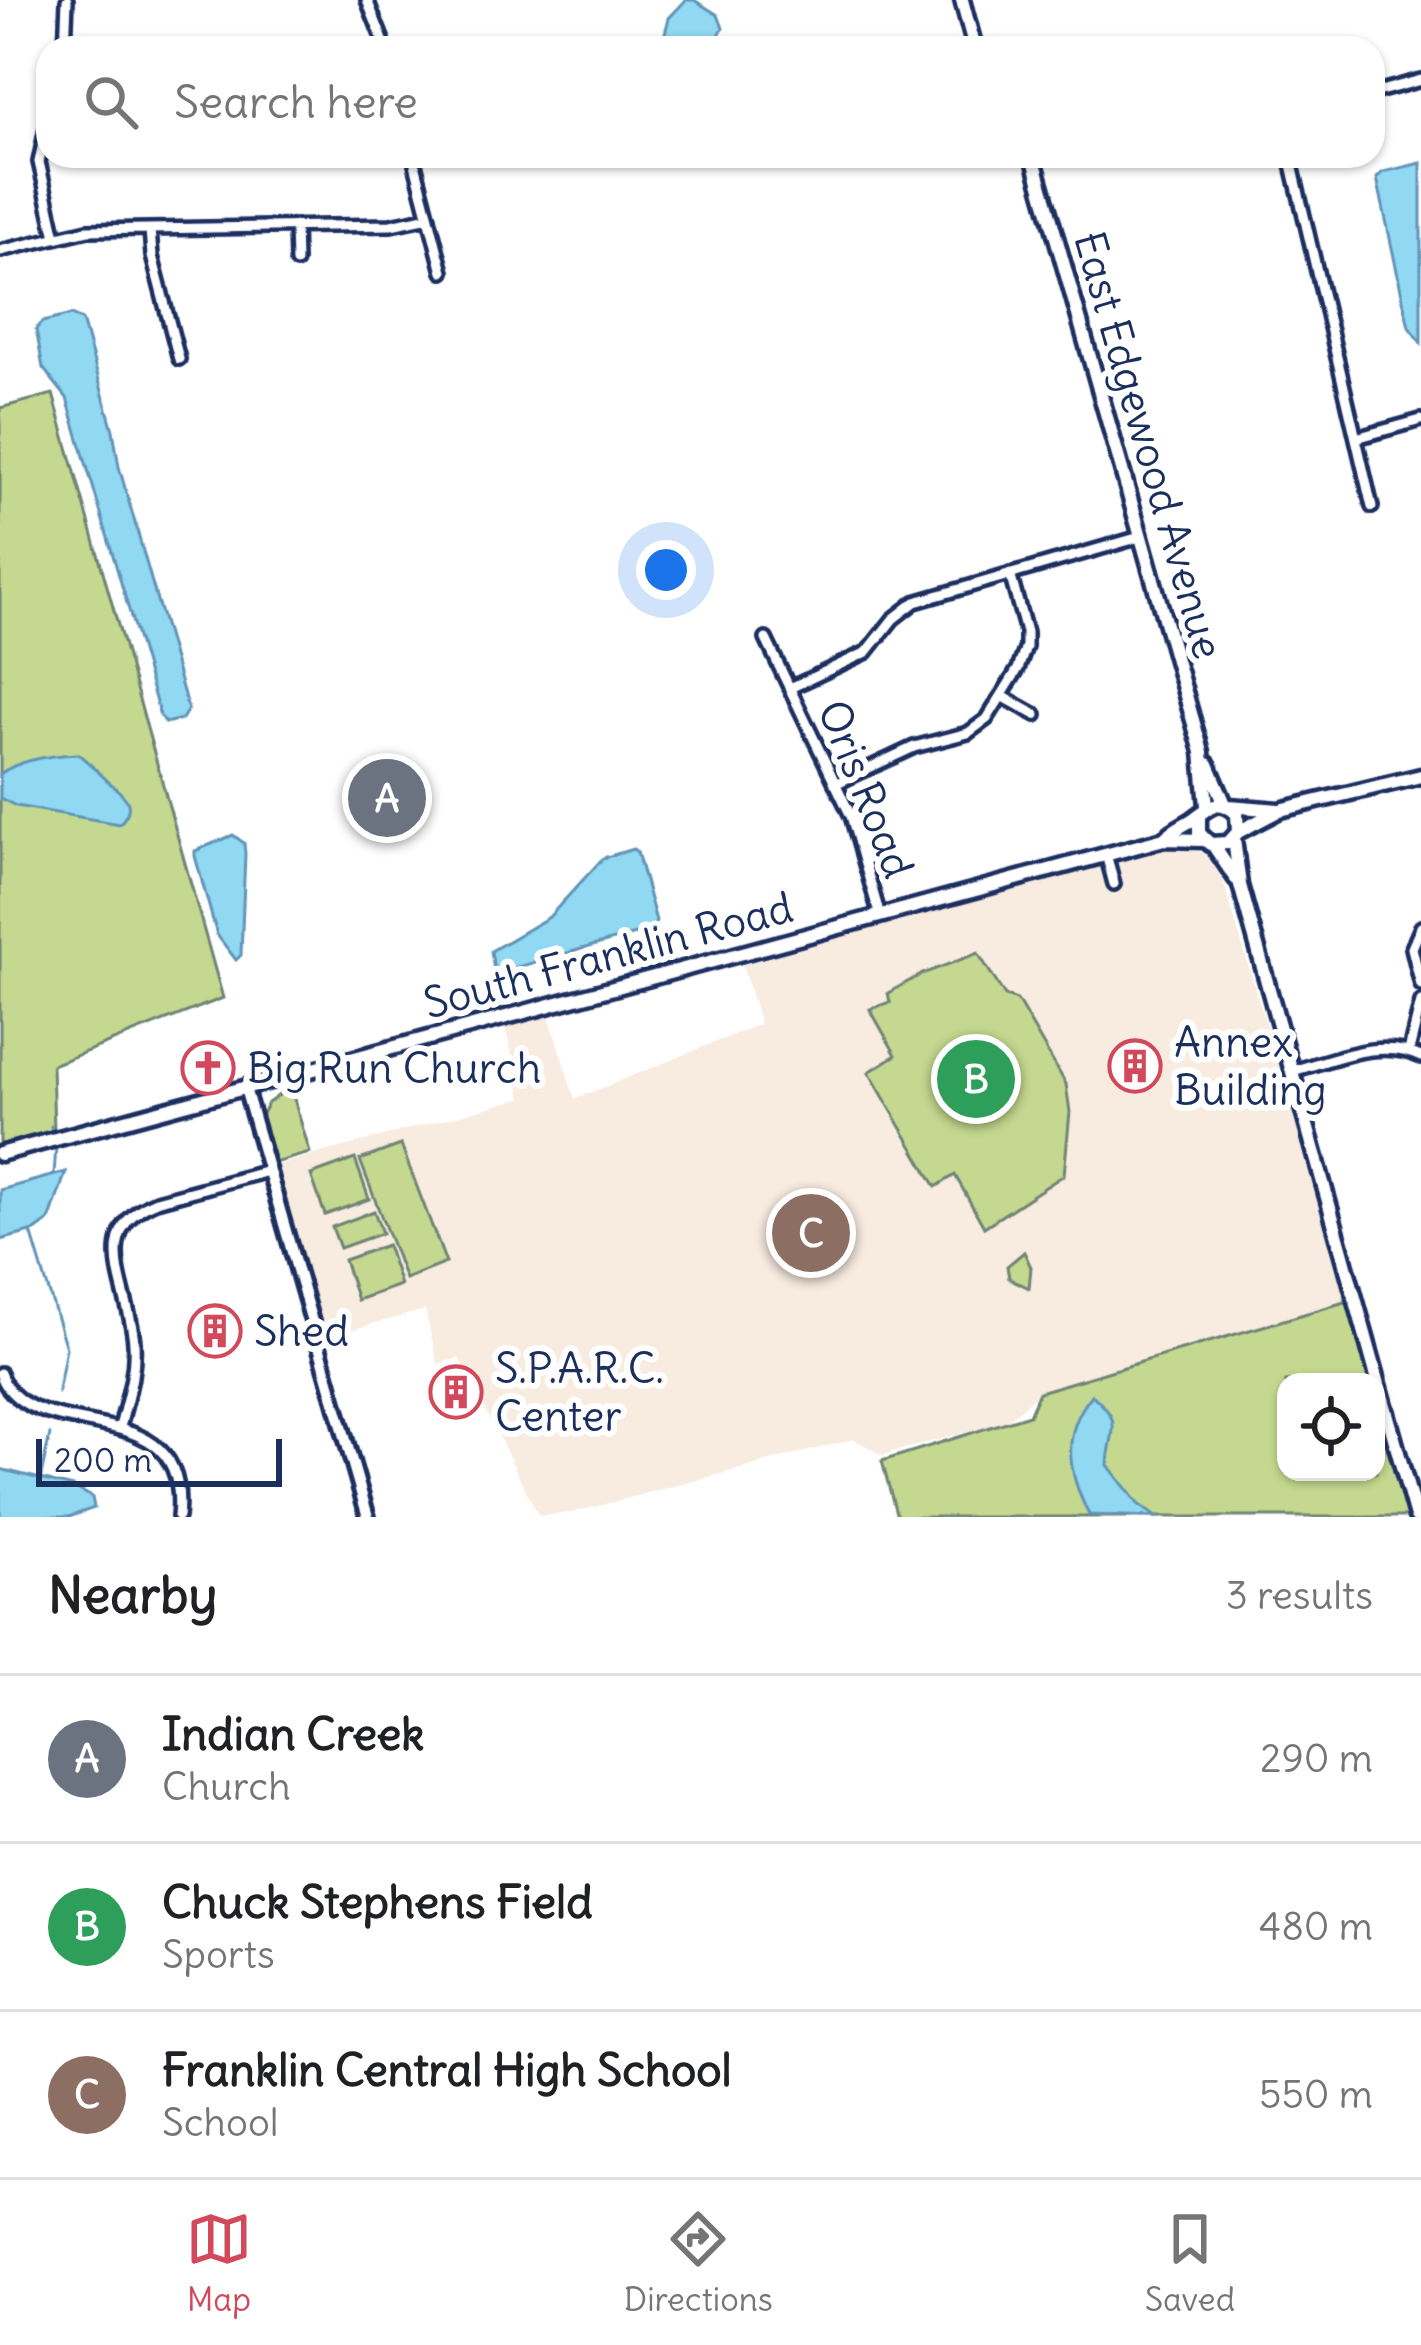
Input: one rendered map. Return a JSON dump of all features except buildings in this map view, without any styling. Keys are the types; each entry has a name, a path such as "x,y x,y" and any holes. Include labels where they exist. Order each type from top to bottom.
{"main road":[{"path":"962,0 972,36"},
{"name":"East Edgewood Avenue","path":"1036,168 1202,752"},
{"path":"1202,752 1227,805 1239,817 1240,885 1416,1517"},
{"path":"1202,752 1203,810 1198,830 1240,885"},
{"path":"1208,842 1236,836 1280,810 1421,776"},
{"path":"1203,810 1227,805 1280,810"},
{"name":"South Franklin Road","path":"1164,839 1203,810"},
{"name":"South Franklin Road","path":"0,1154 1164,839 1208,842"}],"street":[{"path":"65,36 67,0"},
{"path":"367,0 381,36"},
{"path":"1385,90 1421,80"},
{"path":"40,168 56,237"},
{"path":"416,168 443,272"},
{"path":"1293,168 1372,507"},
{"path":"0,251 88,230 392,225 429,217"},
{"path":"295,226 296,262"},
{"path":"150,229 152,256 179,359"},
{"path":"1356,438 1421,420"},
{"path":"790,688 867,652 892,619 912,604 1140,537"},
{"path":"835,784 985,722 1023,658 1026,639 1010,574"},
{"name":"Oris Road","path":"766,639 858,836 880,916"},
{"path":"1003,695 1036,715"},
{"path":"1106,854 1114,884"},
{"path":"1421,928 1412,948 1421,986"},
{"path":"1409,1051 1421,1002"},
{"path":"1292,1071 1377,1048 1421,1057"},
{"path":"245,1088 368,1517"},
{"path":"120,1427 135,1351 116,1266 123,1227 142,1207 156,1201 268,1171"},
{"path":"0,1373 25,1405 120,1427 155,1446 178,1486 178,1517"}],"shaded area":[{"path":"1171,845 1204,853 1222,877 1348,1301 1039,1392 1007,1421 882,1455 854,1439 571,1513 539,1516 459,1358 438,1364 425,1310 324,1337 274,1166 522,1098 505,1026 548,1013 575,1099 760,1024 742,965"}],"green space":[{"path":"53,394 223,998 52,1065 54,1130 0,1145 0,408"},
{"path":"978,953 1005,996 1017,1000 1066,1084 1070,1112 1064,1175 984,1227 955,1175 936,1187 869,1072 896,1055 870,1009 890,1002 888,993 922,974"},
{"path":"286,1090 292,1092 310,1153 274,1163 260,1117 268,1103"},
{"path":"401,1145 446,1263 405,1279 360,1160"},
{"path":"355,1159 369,1199 325,1215 311,1175"},
{"path":"374,1211 382,1233 340,1248 332,1227"},
{"path":"387,1245 400,1285 357,1300 344,1260"},
{"path":"1024,1252 1031,1267 1029,1288 1009,1278 1007,1266"},
{"path":"1355,1299 1374,1373 1277,1373 1277,1481 1385,1481 1385,1414 1412,1517 897,1517 882,1461 1029,1415 1039,1392"}],"water":[{"path":"686,0 694,0 718,15 723,28 718,36 664,36 669,18"},
{"path":"1421,163 1421,343 1409,327 1377,178 1383,172"},
{"path":"71,315 82,320 113,430 119,467 188,709 182,719 165,723 160,716 67,398 43,368 36,329 42,322"},
{"path":"78,754 127,802 128,812 119,824 16,806 0,798 0,774 8,769"},
{"path":"233,835 244,843 245,854 241,955 236,960 217,935 195,856 195,851"},
{"path":"633,849 656,921 653,929 494,970 491,951 549,917 603,858"},
{"path":"66,1172 49,1221 35,1231 0,1240 0,1190"},
{"path":"1092,1395 1112,1420 1108,1465 1138,1504 1156,1517 1089,1515 1072,1469 1071,1439"},
{"path":"0,1469 73,1487 92,1497 94,1508 69,1517 0,1517"}],"waterway":[{"path":"51,1126 54,1138"},
{"path":"54,1174 56,1147"},
{"path":"31,1232 66,1348 58,1393"},
{"path":"40,1481 50,1434"}],"place":[{"name":"Indian Creek","path":"387,798"},
{"name":"Annex Building","path":"1135,1066"},
{"name":"Big Run Church","path":"208,1068"},
{"name":"Chuck Stephens Field","path":"976,1079"},
{"name":"Franklin Central High School","path":"811,1233"},
{"name":"Shed","path":"215,1331"},
{"name":"S.P.A.R.C. Center","path":"456,1392"}]}
